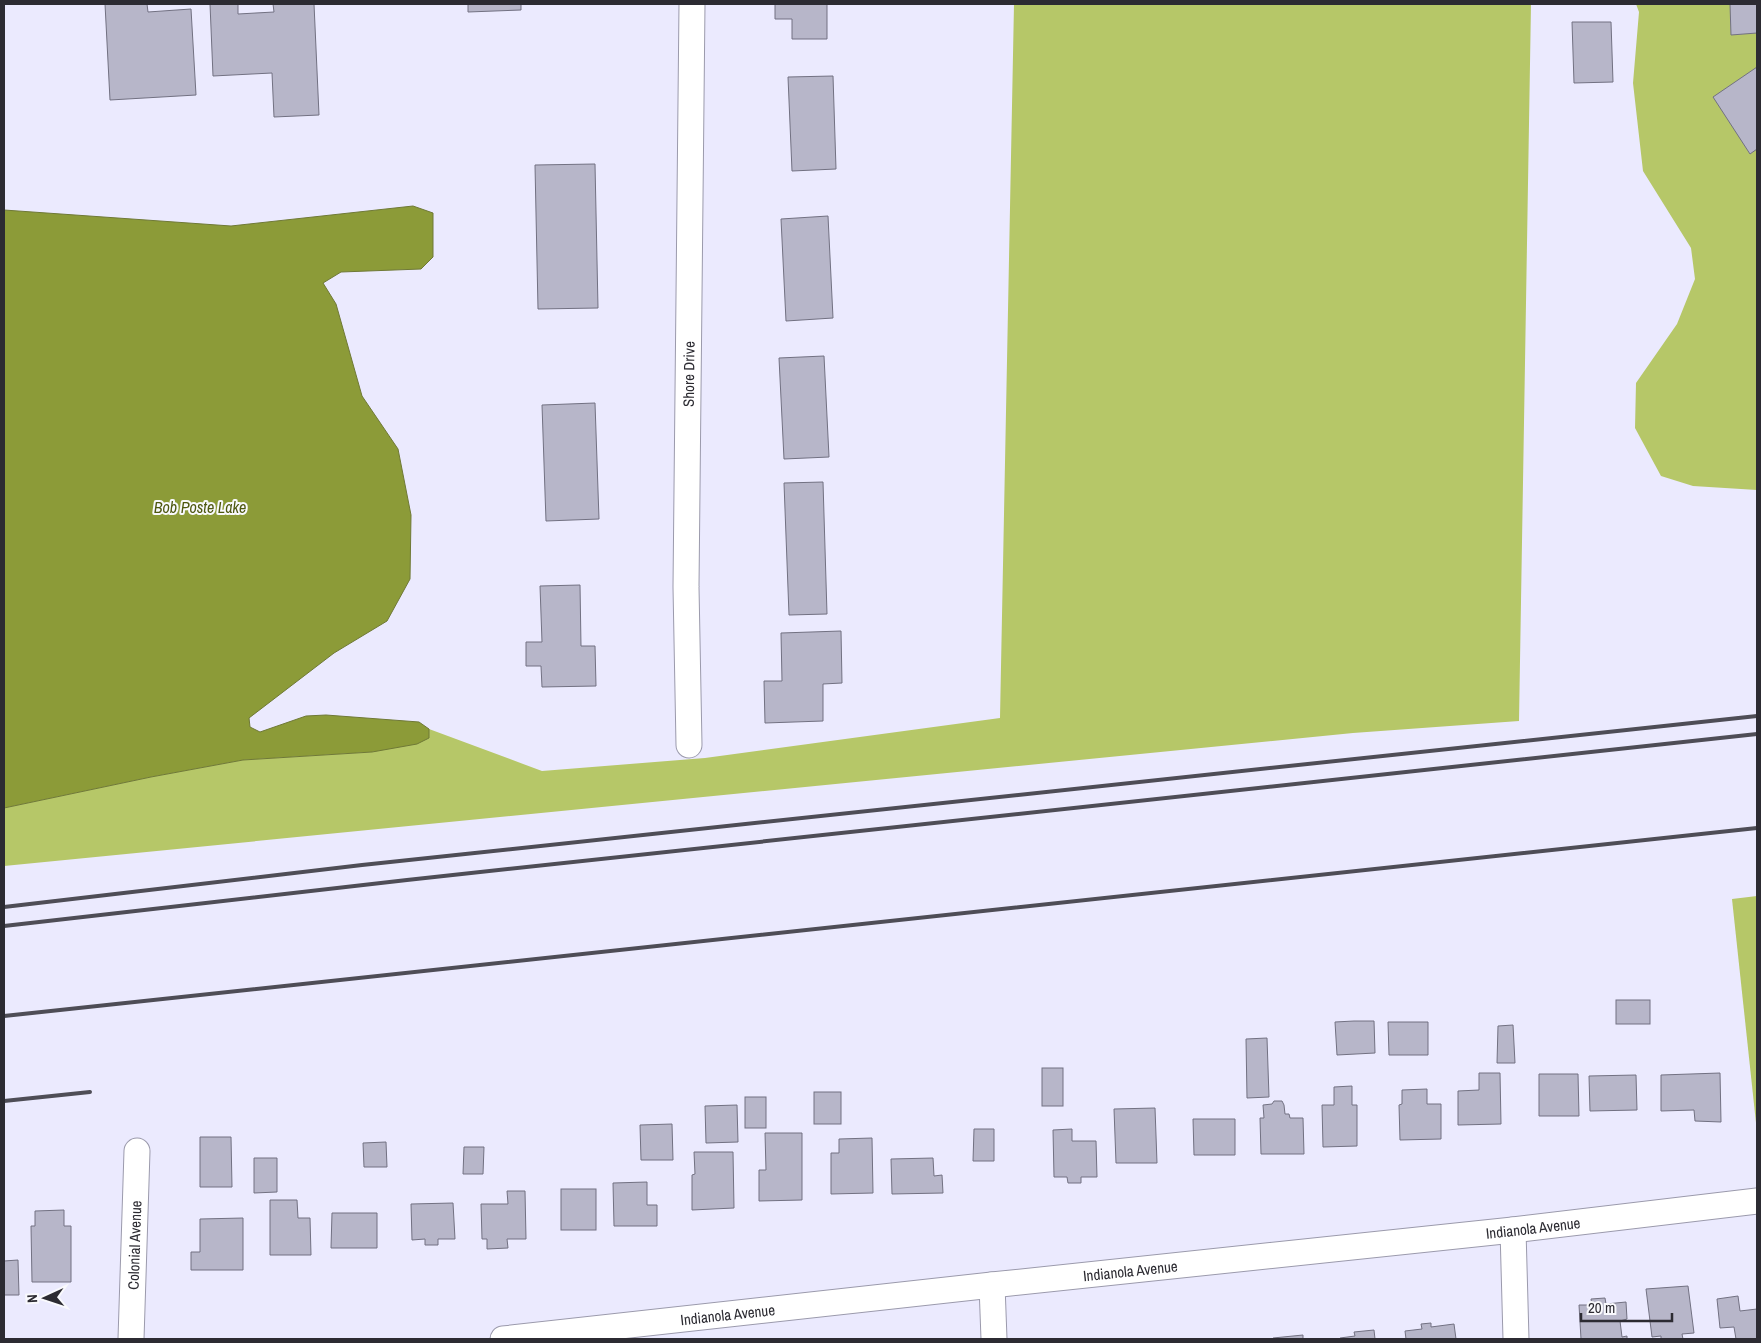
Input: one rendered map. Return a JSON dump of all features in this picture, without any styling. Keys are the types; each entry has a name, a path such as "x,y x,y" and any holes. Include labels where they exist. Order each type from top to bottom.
{"street":[{"name":"Shore Drive","path":"689,745 686,587 692,4"},
{"name":"Colonial Avenue","path":"131,1339 137,1150"},
{"name":"Indianola Avenue","path":"503,1339 559,1336 992,1285 1513,1230 1757,1202"},
{"path":"1513,1230 1516,1339"},
{"path":"992,1285 994,1339"}],"shaded area":[{"path":"1014,4 1531,4 1519,721 1353,733 4,866 4,808 243,760 372,752 429,738 429,729 542,771 705,758 1000,718"},
{"path":"1636,4 1757,4 1757,490 1693,486 1661,476 1635,428 1636,383 1677,324 1695,279 1691,248 1643,171 1633,83 1639,12"},
{"path":"1757,896 1757,1132 1732,899"}],"water":[{"name":"Bob Poste Lake","path":"413,206 433,213 433,257 421,269 341,272 323,283 336,304 362,396 398,449 411,515 410,579 387,621 334,653 249,718 250,727 260,732 306,716 326,715 419,722 429,729 429,738 417,744 372,752 243,760 4,808 4,210 231,226"}],"building":[{"path":"105,4 147,4 148,12 191,9 196,95 110,100"},
{"path":"210,4 238,4 238,14 274,12 273,4 314,4 319,115 274,117 272,73 213,76"},
{"path":"468,4 521,4 521,10 468,12"},
{"path":"775,4 827,4 827,39 792,39 792,19 775,19"},
{"path":"1730,4 1757,4 1757,33 1731,35"},
{"path":"1572,22 1611,22 1613,82 1574,83"},
{"path":"1757,67 1757,149 1750,154 1713,97"},
{"path":"833,76 836,169 792,171 788,77"},
{"path":"595,164 598,308 538,309 535,165"},
{"path":"828,216 833,318 786,321 781,219"},
{"path":"824,356 829,457 784,459 779,358"},
{"path":"595,403 599,519 546,521 542,405"},
{"path":"823,482 827,614 789,615 784,483"},
{"path":"580,585 581,646 595,646 596,686 542,687 541,666 526,666 526,642 542,642 540,586"},
{"path":"841,631 842,683 823,684 823,721 765,723 764,681 782,681 781,633"},
{"path":"1616,1000 1650,1000 1650,1024 1616,1024"},
{"path":"1374,1021 1375,1053 1337,1055 1335,1022"},
{"path":"1388,1022 1428,1022 1428,1055 1389,1055"},
{"path":"1513,1025 1515,1063 1497,1063 1498,1026"},
{"path":"1267,1038 1269,1097 1247,1098 1246,1039"},
{"path":"1042,1068 1063,1068 1063,1106 1042,1106"},
{"path":"1479,1073 1500,1073 1501,1124 1458,1125 1458,1091 1479,1090"},
{"path":"1720,1073 1721,1122 1695,1121 1694,1110 1661,1111 1661,1075"},
{"path":"1539,1074 1578,1074 1579,1116 1539,1116"},
{"path":"1636,1075 1637,1110 1590,1111 1589,1076"},
{"path":"1352,1086 1352,1105 1357,1105 1357,1146 1323,1147 1322,1105 1334,1105 1334,1087"},
{"path":"1427,1089 1427,1104 1441,1104 1441,1139 1400,1140 1399,1105 1402,1104 1402,1090"},
{"path":"814,1092 841,1092 841,1124 814,1124"},
{"path":"745,1097 766,1097 766,1128 745,1128"},
{"path":"1274,1101 1282,1101 1285,1114 1289,1114 1290,1118 1303,1118 1304,1154 1261,1154 1260,1118 1264,1118 1263,1105 1272,1104"},
{"path":"737,1105 738,1142 706,1143 705,1106"},
{"path":"1155,1108 1157,1163 1116,1163 1114,1109"},
{"path":"1193,1119 1235,1119 1235,1155 1194,1155"},
{"path":"672,1124 673,1160 641,1160 640,1125"},
{"path":"974,1129 994,1129 994,1161 973,1161"},
{"path":"1072,1129 1072,1141 1096,1141 1097,1177 1081,1177 1081,1183 1068,1183 1067,1177 1054,1177 1053,1130"},
{"path":"765,1133 802,1133 802,1200 759,1201 759,1170 766,1170"},
{"path":"200,1137 231,1137 232,1187 200,1187"},
{"path":"872,1138 873,1193 831,1194 831,1153 839,1153 839,1139"},
{"path":"386,1142 387,1167 364,1167 363,1143"},
{"path":"464,1147 484,1147 483,1174 463,1174"},
{"path":"694,1152 733,1152 734,1208 692,1210 692,1175 695,1174"},
{"path":"254,1158 277,1158 277,1192 254,1193"},
{"path":"933,1158 934,1176 942,1175 943,1193 892,1194 891,1159"},
{"path":"647,1182 647,1205 657,1205 657,1226 614,1226 613,1183"},
{"path":"561,1189 596,1189 596,1230 561,1230"},
{"path":"507,1191 525,1191 526,1239 507,1239 508,1248 487,1249 487,1239 482,1239 481,1204 508,1204"},
{"path":"270,1200 297,1200 298,1218 310,1218 311,1255 270,1255"},
{"path":"453,1203 455,1239 438,1239 438,1245 425,1245 425,1239 412,1240 411,1204"},
{"path":"64,1210 64,1226 71,1226 71,1282 32,1282 31,1226 35,1226 35,1211"},
{"path":"332,1213 377,1213 377,1248 331,1248"},
{"path":"243,1218 243,1270 191,1270 191,1252 200,1252 200,1219"},
{"path":"18,1260 19,1295 4,1295 4,1261"},
{"path":"1688,1286 1694,1333 1682,1334 1683,1339 1661,1339 1661,1336 1652,1337 1646,1289"},
{"path":"1738,1296 1740,1311 1757,1309 1757,1339 1736,1339 1734,1327 1720,1328 1717,1299"},
{"path":"1605,1298 1606,1304 1626,1302 1627,1319 1620,1321 1622,1337 1627,1336 1627,1339 1581,1339 1579,1305 1592,1305 1591,1299"},
{"path":"1431,1323 1431,1327 1454,1324 1456,1339 1406,1339 1405,1331 1422,1329 1421,1324"},
{"path":"1374,1330 1375,1339 1340,1339 1355,1336 1354,1332"},
{"path":"1303,1335 1303,1339 1273,1339 1273,1338"}],"railway":[{"path":"4,907 362,865 1757,716"},
{"path":"4,926 407,880 1757,734"},
{"path":"4,1016 1757,828"},
{"path":"4,1101 90,1092"}]}
